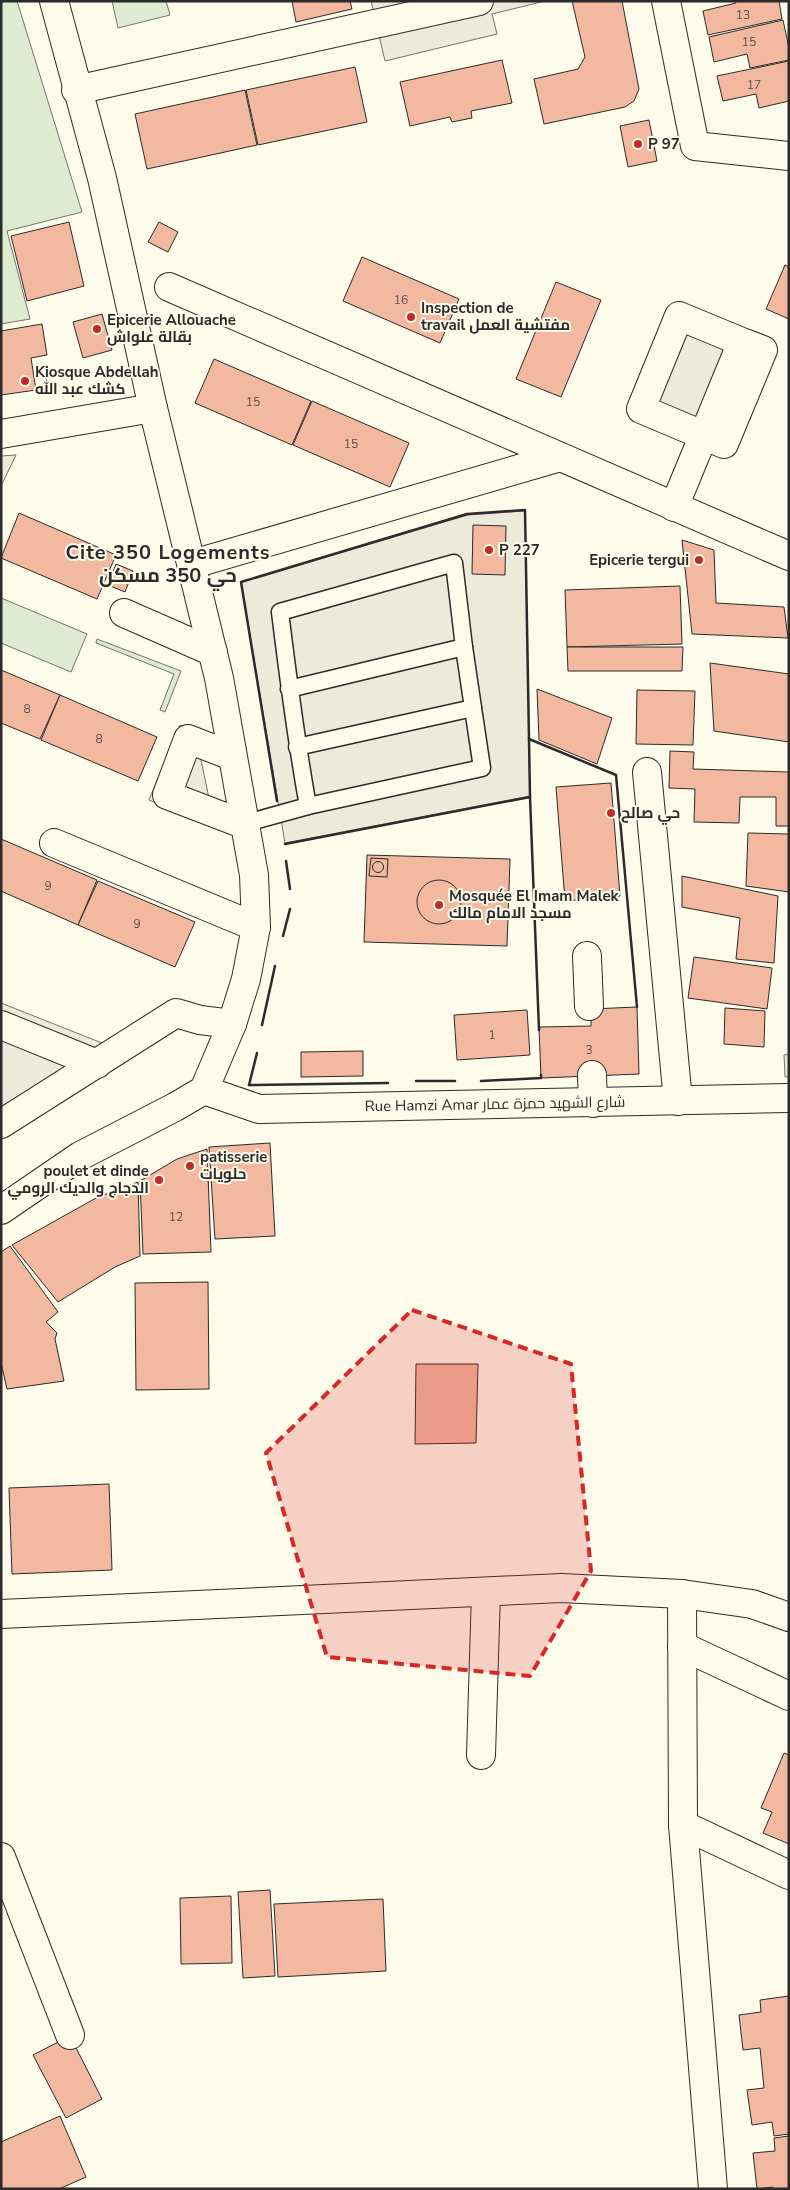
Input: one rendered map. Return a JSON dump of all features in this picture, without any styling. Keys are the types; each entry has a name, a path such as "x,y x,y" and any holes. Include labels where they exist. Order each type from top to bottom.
{"street":[{"path":"1,1210 80,1156 175,1108 204,1090 232,1024 246,979 256,927 254,875 243,824 213,652 153,408 102,178 76,90 54,1"},
{"path":"76,90 479,1"},
{"path":"666,1 695,146 789,156"},
{"path":"168,287 789,556"},
{"path":"674,506 742,342 679,316 641,409 703,435"},
{"path":"2,435 153,408"},
{"path":"192,564 560,457"},
{"path":"124,613 213,652"},
{"path":"232,756 188,739 167,795 243,824"},
{"path":"647,772 678,1101"},
{"path":"54,843 256,927"},
{"path":"587,956 589,1006"},
{"path":"1,1124 176,1013 200,1020 232,1024"},
{"path":"1,1024 97,1064"},
{"path":"592,1075 593,1103"},
{"name":"Rue Hamzi Amar شارع الشهيد حمزة عمار","path":"204,1090 259,1109 789,1098"},
{"path":"1,1614 561,1588 682,1594 752,1604 789,1617"},
{"path":"481,1754 486,1592"},
{"path":"682,1594 683,1825 713,2189"},
{"path":"682,1646 789,1696"},
{"path":"683,1825 789,1875"},
{"path":"1,1857 70,2034"}],"lane":[{"path":"243,824 308,806 482,768 454,563 280,612 297,747 308,806"},
{"path":"289,689 464,646"},
{"path":"297,747 473,708"}],"highlighted area":[{"path":"412,1310 571,1364 591,1571 530,1676 327,1657 266,1453"}],"green space":[{"path":"1,1 17,1 82,212 7,231 30,319 1,324"},
{"path":"112,1 166,1 170,15 118,28"},
{"path":"1,598 87,634 71,672 1,643"},
{"path":"97,639 181,671 165,712 160,710 174,674 96,643"}],"shaded area":[{"path":"371,1 545,1 492,14 497,34 385,61"},
{"path":"674,305 774,347 728,455 628,412"},
{"path":"16,455 1,486 1,456"},
{"path":"525,511 530,796 285,843 241,582 468,515"},
{"path":"180,725 195,731 215,827 149,800"},
{"path":"1,1003 107,1045 1,1114"},
{"path":"789,1054 789,1077 785,1077 784,1055"}],"building":[{"path":"292,1 350,1 352,9 296,22"},
{"path":"572,1 622,1 639,89 634,101 625,107 544,124 534,79 578,69 585,57"},
{"path":"735,1 779,1 782,19 708,35 703,11 736,3"},
{"path":"783,20 789,48 789,60 750,68 747,54 714,62 709,37"},
{"path":"502,60 512,103 471,111 472,118 452,122 450,117 410,126 400,82"},
{"path":"789,61 789,101 759,108 756,94 723,101 717,76"},
{"path":"355,67 367,122 258,145 246,90"},
{"path":"245,90 257,145 147,169 135,114"},
{"name":"P 97","path":"649,120 657,161 628,167 620,126"},
{"path":"69,222 84,286 27,301 11,236"},
{"path":"159,222 178,232 168,252 148,242"},
{"path":"362,257 459,299 440,343 343,301"},
{"path":"785,265 789,267 789,319 766,309"},
{"path":"556,282 601,300 561,397 516,379"},
{"path":"102,314 112,350 83,358 73,322"},
{"path":"42,324 47,355 31,358 36,390 1,395 1,331"},
{"path":"214,359 311,401 292,445 195,403"},
{"path":"312,401 409,443 390,487 293,445"},
{"path":"19,513 116,555 97,599 1,558"},
{"name":"P 227","path":"473,525 506,526 505,575 472,574"},
{"path":"682,540 714,550 716,603 784,607 788,638 692,634"},
{"path":"116,564 133,571 125,592 108,585"},
{"path":"680,586 682,644 567,647 565,590"},
{"path":"567,647 683,647 682,671 568,671"},
{"path":"710,663 789,674 789,742 714,731"},
{"path":"1,670 60,695 40,739 1,723"},
{"path":"537,689 612,718 597,764 539,740"},
{"path":"637,690 695,691 693,745 636,744"},
{"path":"60,695 157,737 138,781 41,740"},
{"path":"670,751 694,752 693,769 789,772 789,826 776,826 776,797 740,797 739,823 694,822 695,789 669,788"},
{"path":"611,783 620,896 565,901 556,787"},
{"path":"748,833 789,834 789,892 746,886"},
{"path":"1,839 97,880 78,925 1,891"},
{"path":"367,855 510,859 507,946 364,942"},
{"path":"371,858 388,859 387,877 369,876"},
{"path":"378,861 384,867 378,873 372,867"},
{"path":"682,876 778,896 774,963 736,959 740,918 682,907"},
{"path":"443,880 455,886 460,893 460,911 455,918 448,923 435,924 427,921 420,914 417,898 420,890 427,883"},
{"path":"98,881 195,922 175,967 78,925"},
{"path":"694,957 772,968 767,1009 688,998"},
{"path":"637,1007 639,1074 541,1078 539,1027 591,1026 591,1009"},
{"path":"725,1008 765,1011 764,1047 724,1044"},
{"path":"527,1010 530,1055 457,1060 454,1015"},
{"path":"363,1051 363,1076 301,1077 301,1052"},
{"path":"270,1143 275,1236 215,1239 209,1147"},
{"path":"207,1149 211,1252 143,1254 140,1181 177,1159"},
{"path":"138,1182 140,1256 115,1267 58,1302 12,1245 96,1198"},
{"path":"10,1246 58,1312 46,1322 57,1333 55,1339 64,1381 7,1389 1,1363 1,1252"},
{"path":"208,1282 209,1389 136,1390 135,1283"},
{"path":"416,1364 478,1364 476,1443 415,1444"},
{"path":"109,1484 112,1570 12,1574 9,1488"},
{"path":"784,1753 789,1755 789,1844 763,1833 772,1812 761,1808"},
{"path":"270,1890 275,1976 243,1978 238,1892"},
{"path":"231,1896 232,1963 181,1964 180,1898"},
{"path":"383,1899 386,1971 278,1977 274,1904"},
{"path":"789,1996 789,2134 774,2136 772,2122 752,2125 747,2090 764,2088 760,2048 743,2050 739,2015 761,2012 760,2000"},
{"path":"70,2036 102,2099 66,2118 33,2055"},
{"path":"60,2116 86,2177 59,2189 1,2189 1,2142"},
{"path":"789,2136 789,2189 774,2189 773,2187 757,2189 753,2153 775,2151 774,2138"}],"wall":[{"path":"277,801 241,582 467,514 525,510 530,797"},
{"path":"529,739 616,775 637,1007"},
{"path":"285,844 530,797 539,1030"},
{"path":"286,861 290,889"},
{"path":"283,936 290,909"},
{"path":"262,1025 275,966"},
{"path":"257,1053 249,1085 388,1083"},
{"path":"481,1081 541,1078 541,1075"},
{"path":"416,1081 455,1081"}],"place":[{"name":"P 97","path":"638,144"},
{"name":"Inspection de travail مفتشية العمل","path":"411,317"},
{"name":"Epicerie Allouache بقالة علواش","path":"97,329"},
{"name":"Kiosque Abdellah كشك عبد الله","path":"25,381"},
{"name":"P 227","path":"489,550"},
{"name":"Epicerie tergui","path":"699,560"},
{"name":"حي صالح","path":"611,813"},
{"name":"Mosquée El Imam Malek مسجد الامام مالك","path":"439,905"},
{"name":"patisserie حلويات","path":"190,1166"},
{"name":"poulet et dinde الدجاج والديك الرومي","path":"159,1180"}],"district":[{"name":"Cite 350 Logements حي 350 مسكن","path":"168,564"}]}
